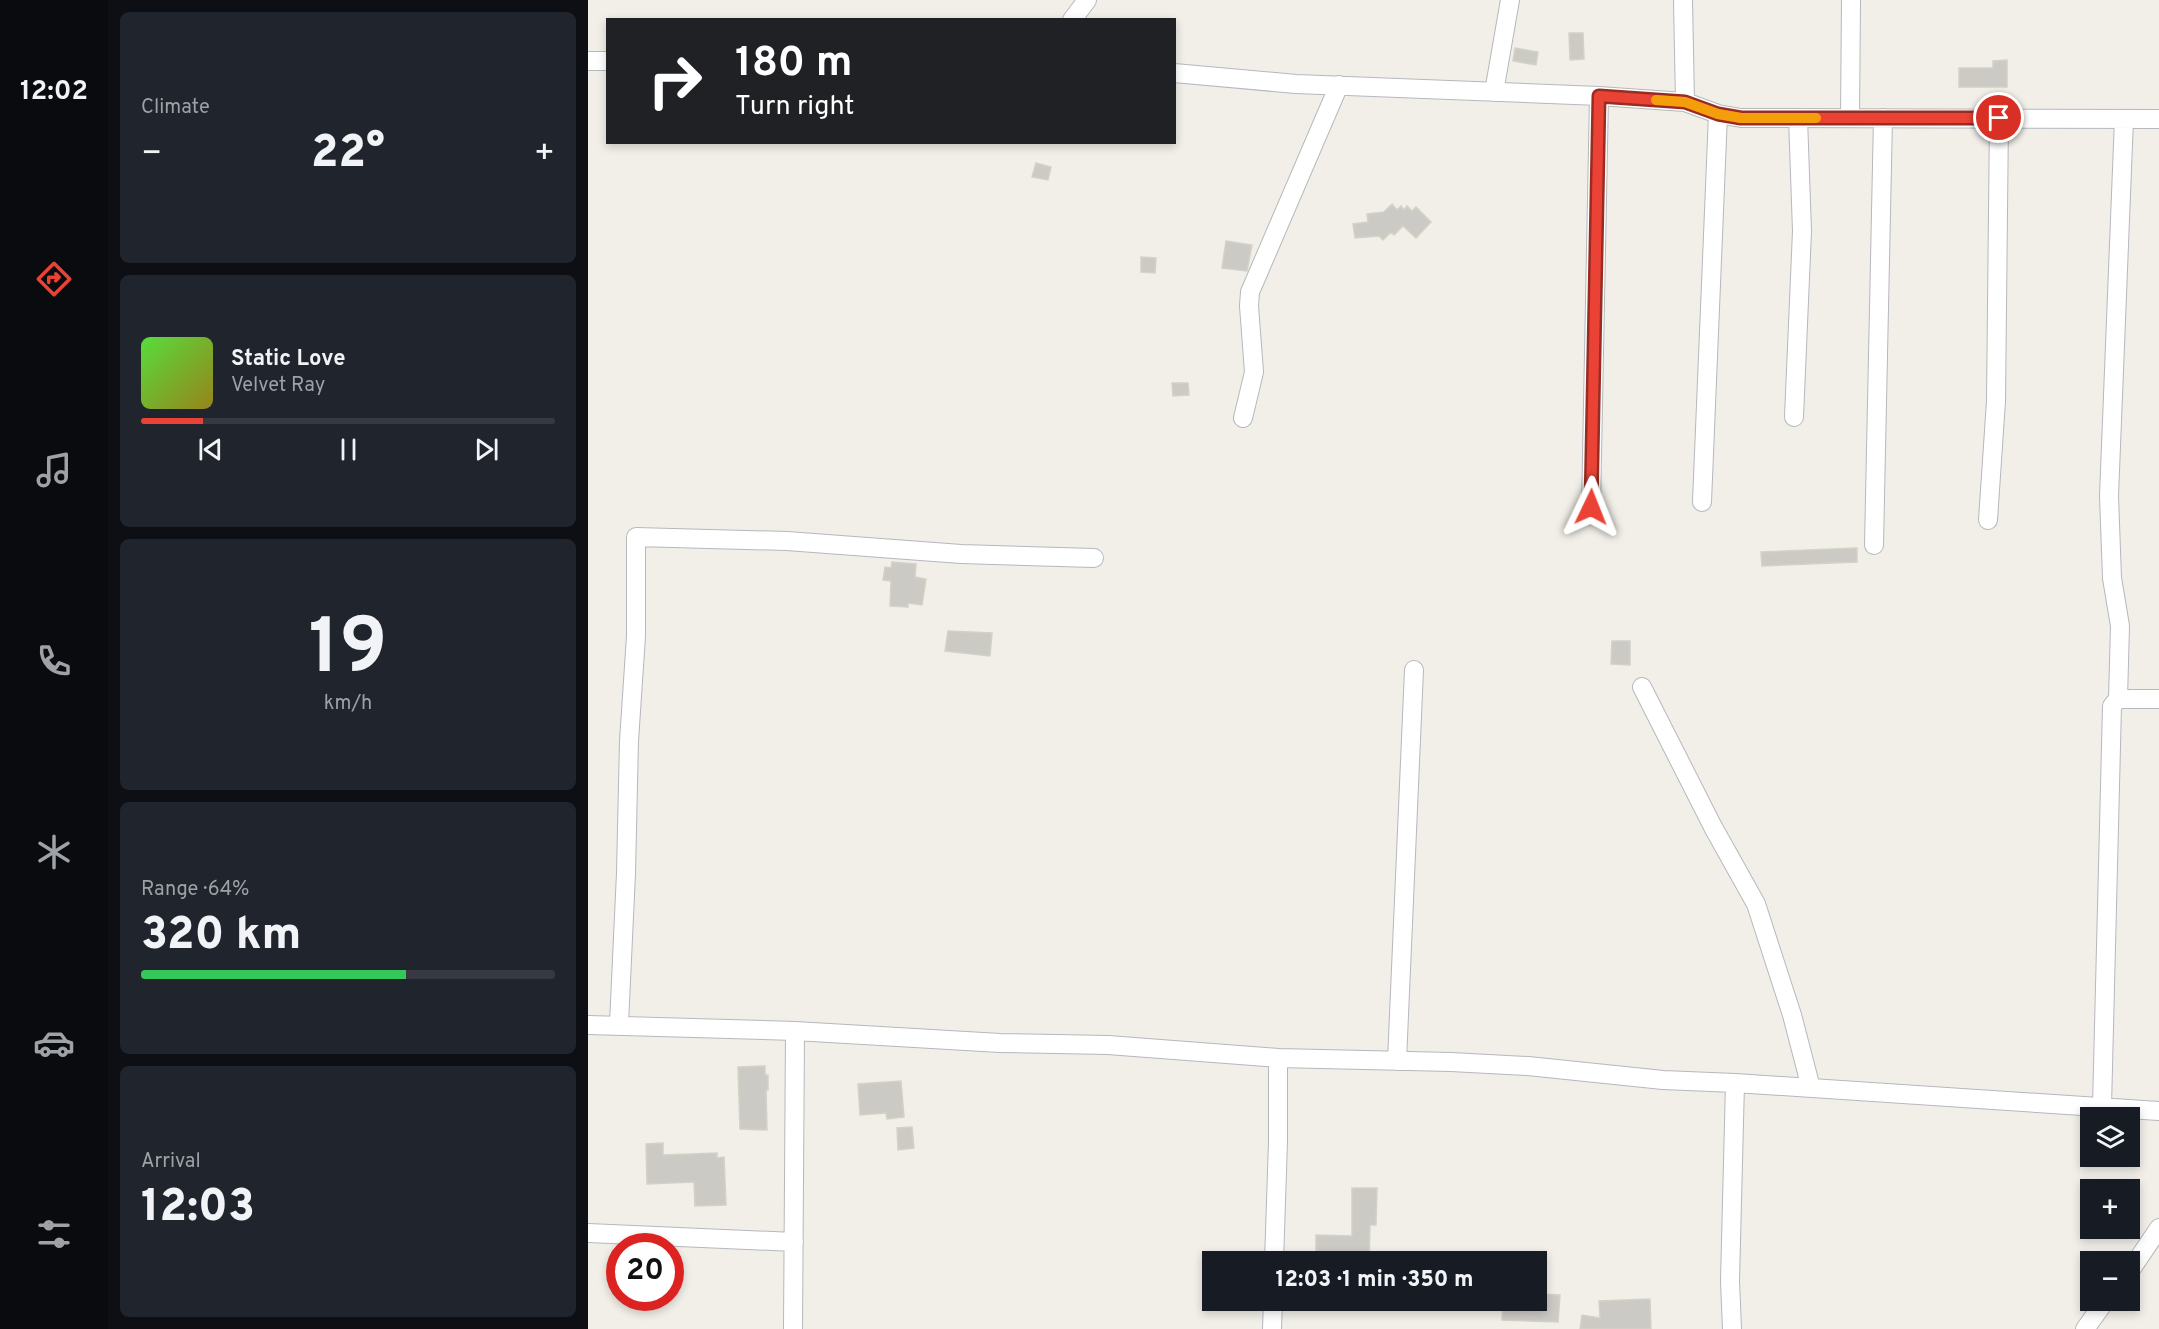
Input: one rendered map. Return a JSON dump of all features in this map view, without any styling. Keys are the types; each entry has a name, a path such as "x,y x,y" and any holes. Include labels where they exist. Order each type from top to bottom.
{"street":[{"path":"1074,18 1087,0"},
{"path":"1494,92 1510,0"},
{"path":"1683,0 1685,102"},
{"path":"1850,118 1851,0"},
{"path":"588,60 606,61"},
{"path":"1176,73 1296,84 1599,96 1685,102 1718,114 1741,118 2159,119"},
{"path":"1243,418 1254,372 1250,292 1339,85"},
{"path":"1591,507 1599,96"},
{"path":"1702,502 1718,114"},
{"path":"1794,417 1802,231 1798,118"},
{"path":"1874,545 1883,118"},
{"path":"1988,520 1996,401 1999,118"},
{"path":"588,1025 618,1024 795,1031 1000,1043 1108,1045 1278,1058 1451,1062 1663,1080 2102,1107 2112,706 2118,699 2120,626 2112,578 2109,496 2124,119"},
{"path":"618,1024 626,873 629,741 636,636 636,537 787,541 961,554 1094,558"},
{"path":"1397,1061 1414,670"},
{"path":"1642,687 1713,827 1756,904 1792,1015 1811,1088"},
{"path":"2118,699 2159,699"},
{"path":"793,1329 795,1031"},
{"path":"1274,1251 1278,1058"},
{"path":"1732,1329 1735,1083"},
{"path":"2140,1110 2159,1111"},
{"path":"2140,1256 2159,1227"},
{"path":"588,1233 794,1242"},
{"path":"1272,1329 1273,1311"},
{"path":"2085,1329 2098,1311"}],"building":[{"path":"1569,33 1583,33 1584,59 1570,60"},
{"path":"1515,48 1538,52 1536,65 1513,61"},
{"path":"2007,60 2007,87 1959,87 1959,68 1993,68 1993,61"},
{"path":"1036,163 1051,167 1048,180 1032,177"},
{"path":"1392,204 1397,210 1401,206 1404,210 1407,206 1412,211 1416,207 1431,222 1416,238 1403,226 1394,235 1391,232 1383,240 1379,236 1355,238 1353,224 1368,222 1367,214 1384,212"},
{"path":"1226,241 1252,245 1247,271 1222,268"},
{"path":"1141,257 1156,258 1155,273 1141,272"},
{"path":"1172,383 1188,383 1189,395 1173,396"},
{"path":"1857,548 1857,562 1762,566 1761,552"},
{"path":"892,562 916,564 915,577 926,579 922,605 908,603 908,607 890,606 891,581 883,580 885,567 891,568"},
{"path":"948,631 992,633 990,656 945,651"},
{"path":"1612,641 1630,641 1630,665 1611,664"},
{"path":"765,1066 765,1075 768,1075 767,1130 740,1129 738,1067"},
{"path":"901,1081 904,1117 887,1119 886,1113 860,1115 858,1084"},
{"path":"912,1127 914,1148 898,1150 897,1128"},
{"path":"663,1143 663,1155 717,1153 717,1158 724,1157 726,1205 695,1206 694,1182 647,1184 646,1144"},
{"path":"1352,1188 1377,1188 1376,1225 1370,1225 1369,1251 1316,1251 1316,1235 1352,1236"},
{"path":"1547,1294 1560,1295 1558,1322 1502,1320 1502,1311 1547,1311"},
{"path":"1650,1299 1651,1329 1580,1329 1582,1315 1600,1318 1599,1301"}],"slow traffic":[{"path":"1656,100 1685,102 1718,114 1741,118 1816,118"}],"route":[{"path":"1591,507 1599,96 1685,102 1718,114 1741,118 1999,118"}]}
